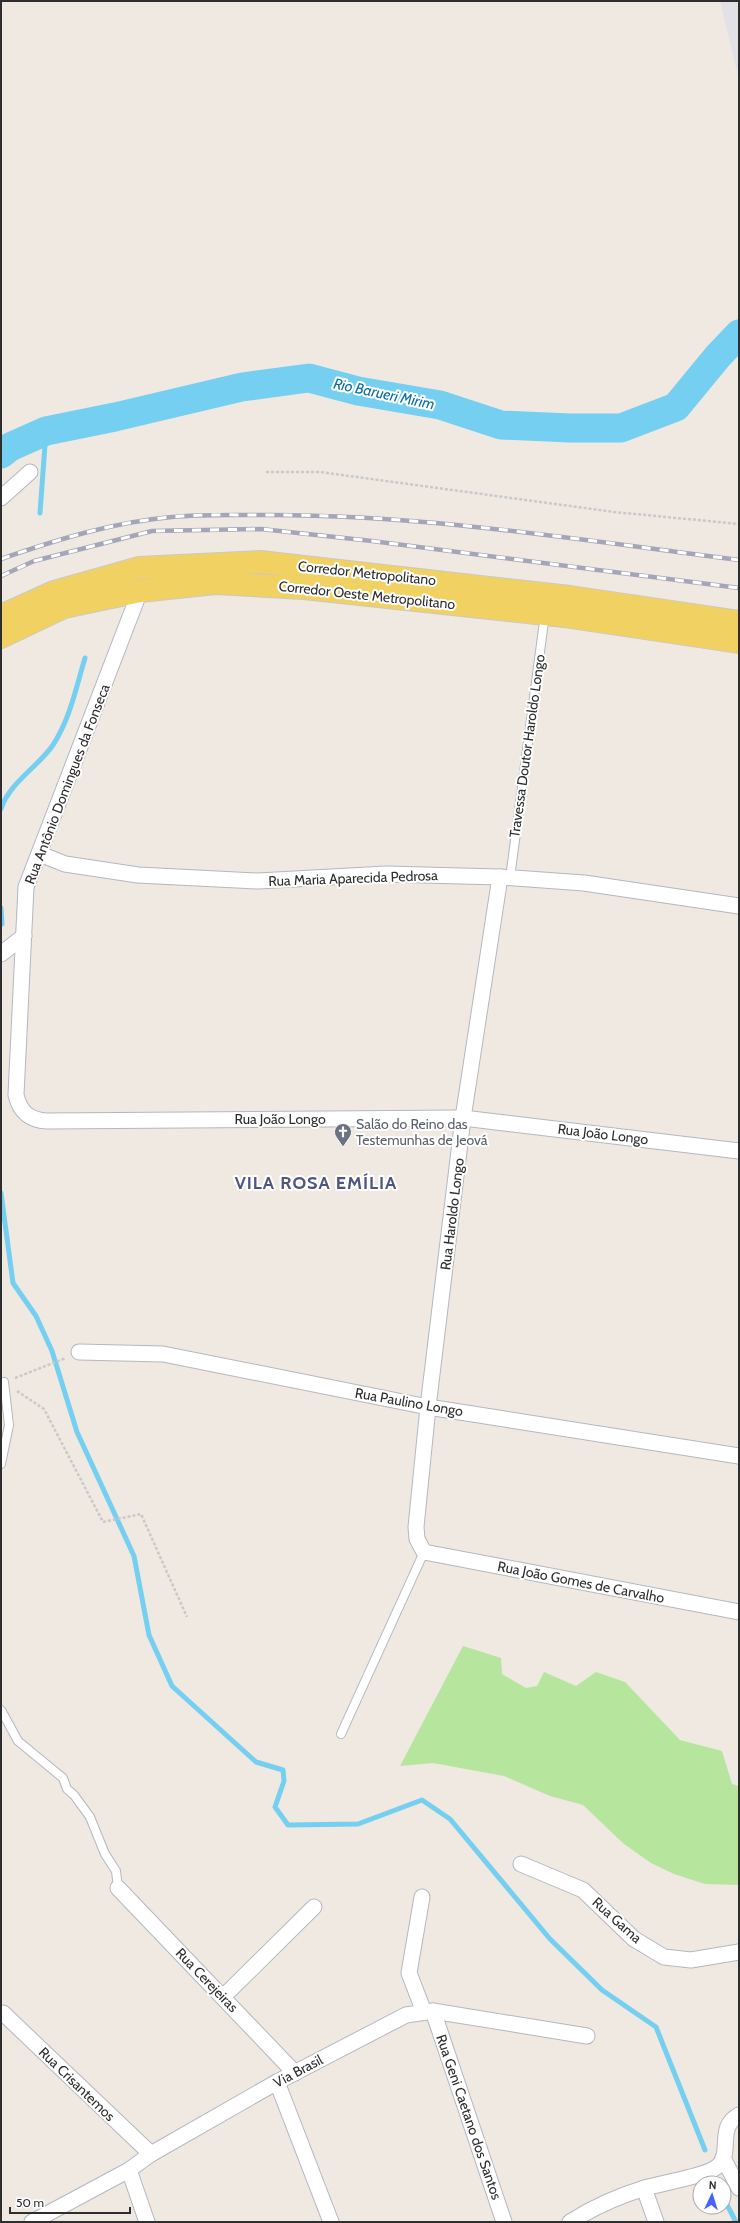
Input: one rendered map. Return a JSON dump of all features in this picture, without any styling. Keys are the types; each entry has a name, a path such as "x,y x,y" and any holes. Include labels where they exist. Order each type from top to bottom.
{"main road":[{"path":"140,591 152,579 245,566 260,562"},
{"name":"Corredor Metropolitano","path":"1,616 54,592 139,568 260,562 570,597 739,622"},
{"name":"Corredor Oeste Metropolitano","path":"1,638 64,607 140,591 215,583 275,586 545,614 739,642"}],"street":[{"path":"1,498 30,472"},
{"name":"Rua Antônio Domingues da Fonseca","path":"18,1103 16,1095 26,887 40,854 140,591"},
{"name":"Rua Maria Aparecida Pedrosa","path":"40,854 64,864 145,875 258,881 386,874 505,878 584,883 739,906"},
{"name":"Rua Haroldo Longo","path":"424,1552 418,1539 416,1527 428,1407 463,1118 505,878"},
{"path":"1,954 24,936"},
{"name":"Rua João Longo","path":"18,1103 22,1111 31,1118 47,1121 463,1118 739,1151"},
{"name":"Rua Paulino Longo","path":"79,1352 163,1354 428,1407 739,1456"},
{"name":"Rua João Gomes de Carvalho","path":"424,1552 739,1612"},
{"name":"Rua Gama","path":"521,1864 583,1890 634,1939 664,1957 692,1960 739,1952"},
{"name":"Rua Cerejeiras","path":"118,1888 295,2073"},
{"name":"Rua Geni Caetano dos Santos","path":"422,1897 409,1973 428,2012 504,2222"},
{"path":"223,1997 314,1907"},
{"name":"Via Brasil","path":"32,2222 129,2170 151,2154 278,2082 406,2014 428,2012 587,2036"},
{"name":"Rua Crisantemos","path":"3,2013 151,2154"},
{"path":"278,2082 331,2222"},
{"path":"570,2222 604,2202 644,2188 706,2172 718,2166 723,2158 725,2133 729,2124 739,2115"},
{"path":"723,2158 739,2188"},
{"path":"129,2170 147,2222"},
{"path":"644,2188 656,2222"}],"lane":[{"name":"Travessa Doutor Haroldo Longo","path":"505,878 545,614"},
{"path":"1,1464 9,1425 4,1382"},
{"path":"341,1734 424,1552"},
{"path":"1,1710 18,1741 63,1778 67,1789 74,1795 90,1816 105,1854 116,1870 118,1888"}],"path":[{"path":"266,472 320,472 614,512 739,524"},
{"path":"4,1382 79,1352"},
{"path":"4,1382 44,1409 103,1522 141,1514 187,1617"}],"shaded area":[{"path":"720,1 739,1 739,80"}],"green space":[{"path":"463,1646 501,1658 502,1674 526,1688 537,1686 544,1672 576,1686 596,1672 625,1682 680,1740 722,1751 732,1784 739,1786 739,1885 705,1884 674,1874 651,1863 624,1844 583,1805 550,1796 504,1776 433,1763 400,1766"}],"waterway":[{"name":"Rio Barueri Mirim","path":"1,454 10,447 46,431 115,417 242,387 309,378 358,391 440,405 501,425 570,428 621,428 676,407 718,356 739,334"},
{"path":"40,513 46,431"},
{"path":"1,809 10,791 47,753 59,735 72,703 85,658"},
{"path":"1,908 2,924"},
{"path":"1,1193 13,1283 36,1316 52,1351 77,1432 134,1556 149,1635 172,1686 256,1762 283,1770 284,1781 275,1807 288,1825 358,1824 422,1800 450,1819 550,1939 602,1990 656,2027 705,2150"},
{"path":"732,2214 736,2222"}],"railway":[{"path":"1,559 106,527 150,519 183,516 228,515 322,516 442,524 561,537 739,560"},
{"path":"1,576 34,561 152,531 261,529 372,541 739,588"}],"place":[{"name":"Salão do Reino das Testemunhas de Jeová","path":"343,1147"}],"district":[{"name":"VILA ROSA EMÍLIA","path":"316,1183"}]}
